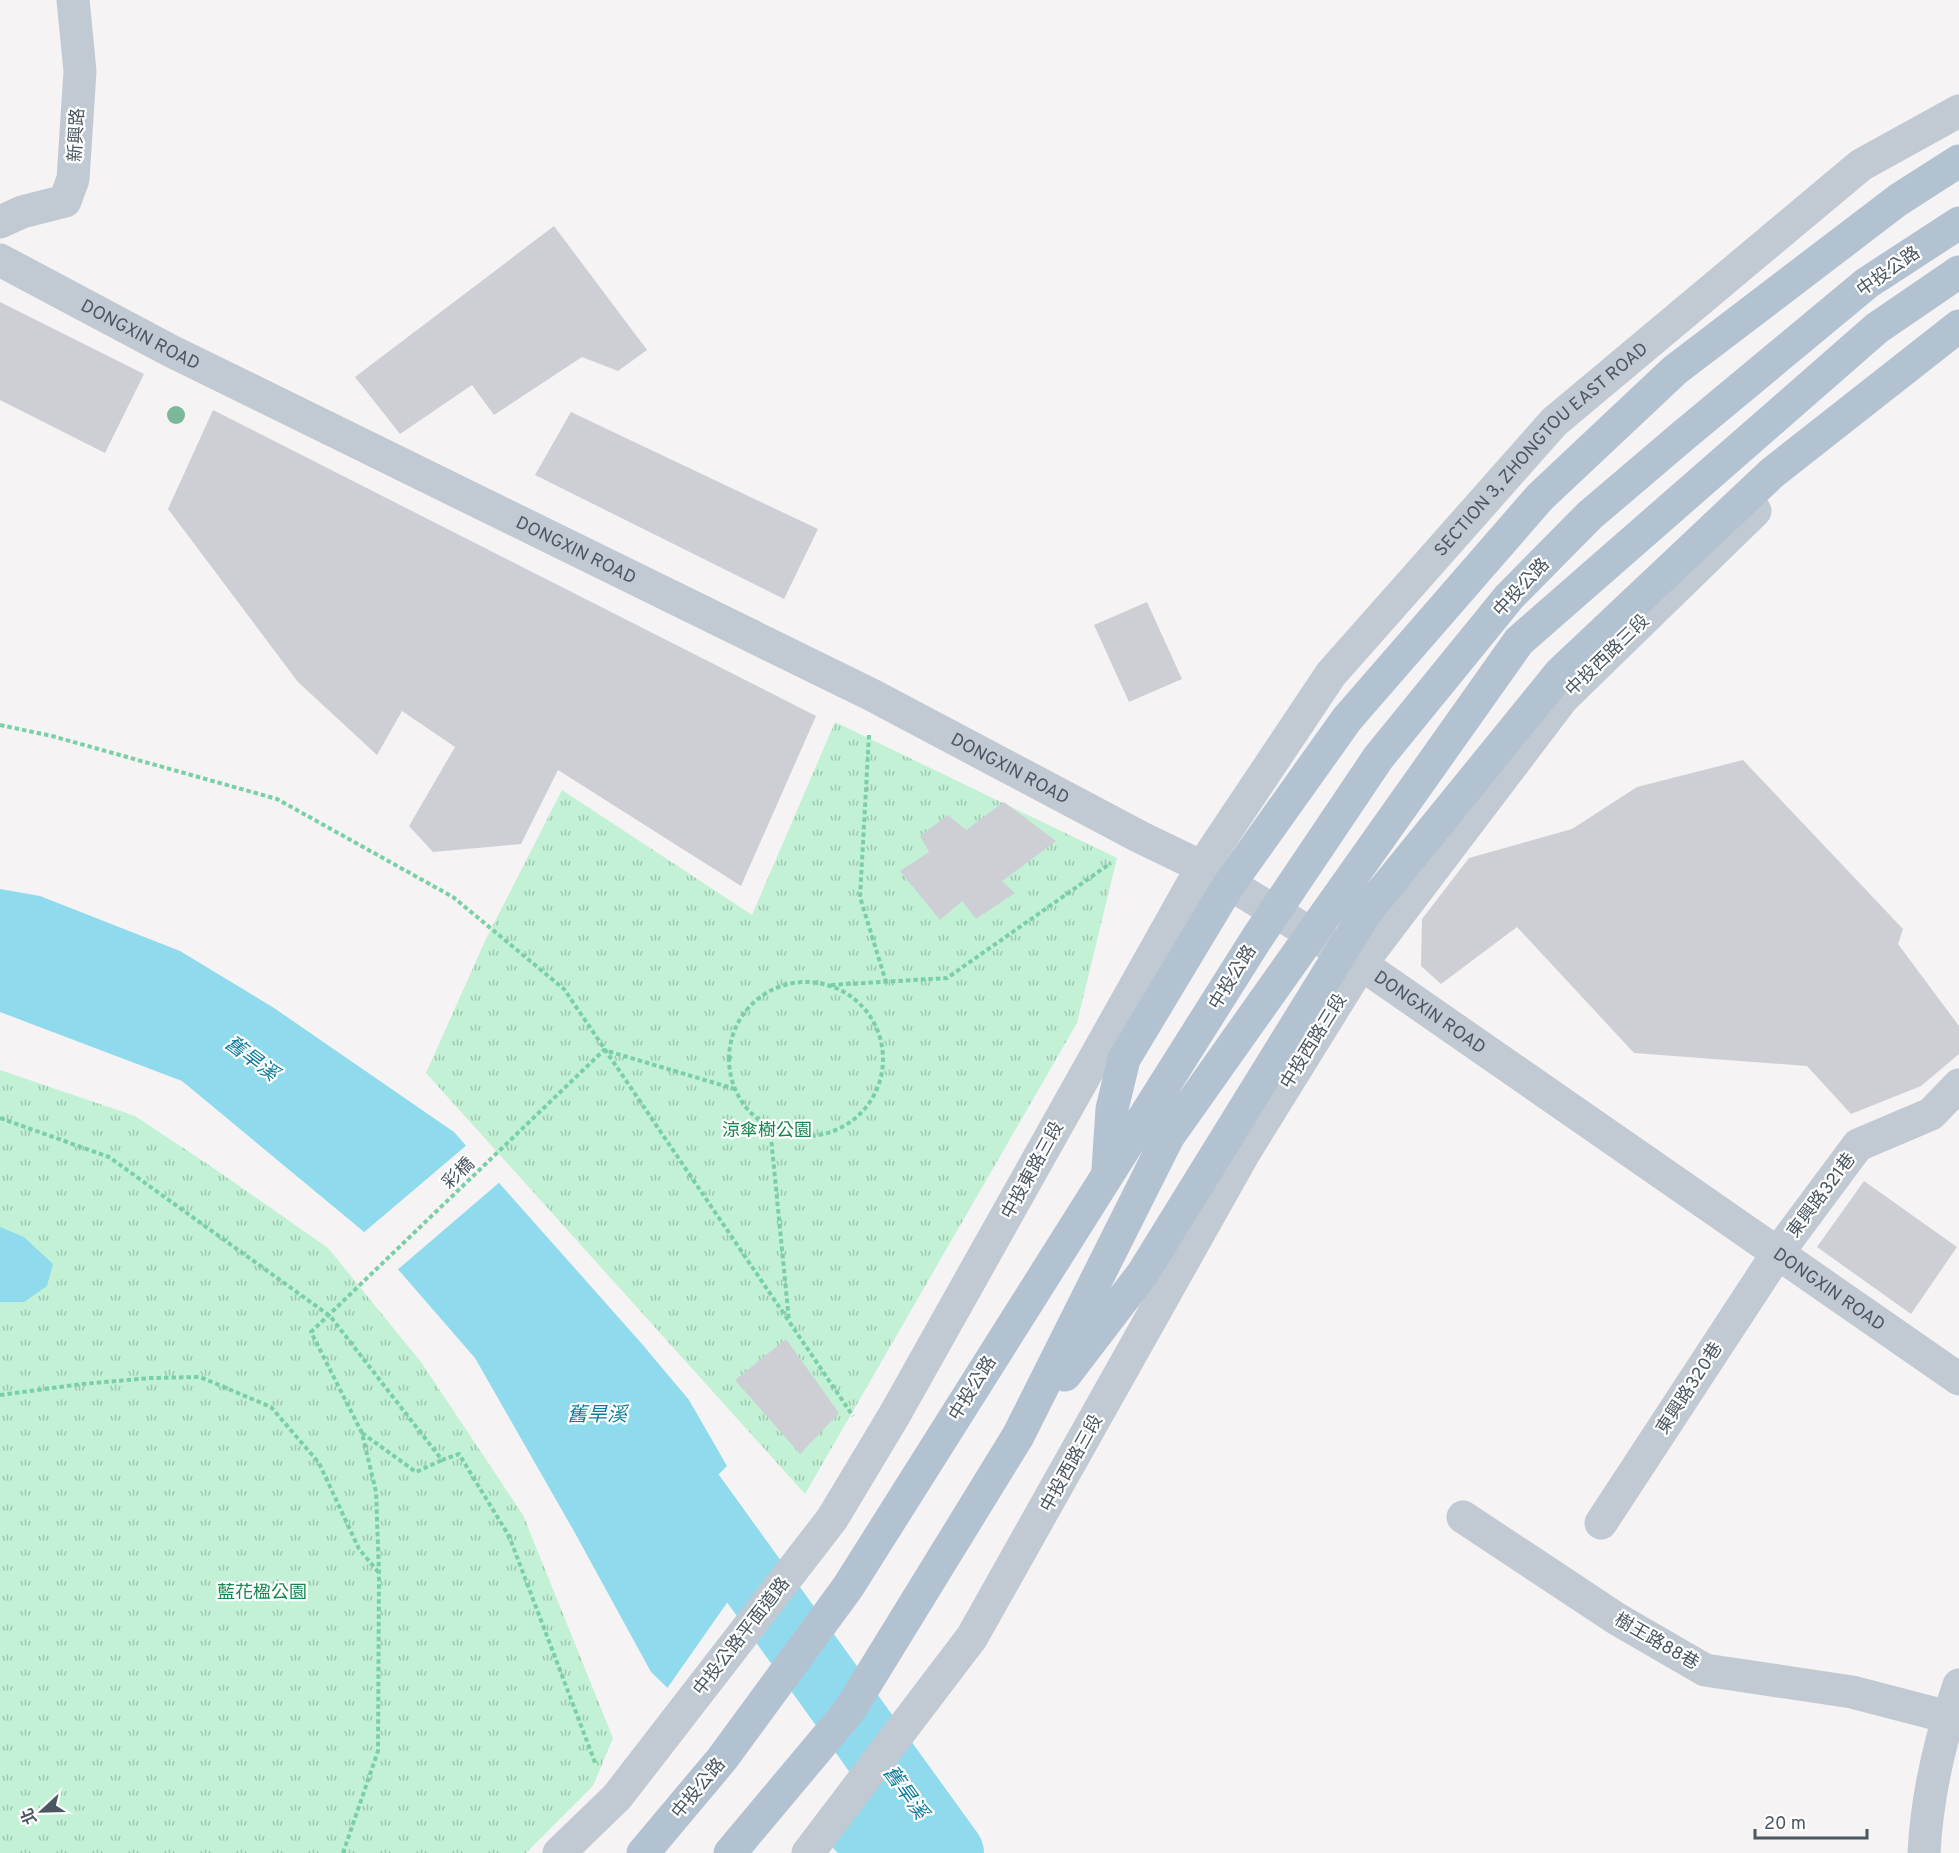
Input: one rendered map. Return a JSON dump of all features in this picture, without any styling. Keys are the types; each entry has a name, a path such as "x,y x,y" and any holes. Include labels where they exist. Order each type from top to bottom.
{"main road":[{"path":"1107,1172 1112,1109 1124,1059 1228,886 1347,719 1540,497 1675,370 1898,200 1959,161"},
{"name":"中投公路","path":"643,1853 722,1760 848,1587 1107,1172 1257,938 1378,758 1509,597 1590,515 1867,283 1959,223"},
{"name":"中投公路","path":"730,1853 849,1711 1018,1436 1168,1137 1519,641 1877,328 1959,272"},
{"path":"1018,1436 1143,1273 1366,912 1560,673 1772,473 1959,326"}],"street":[{"name":"新興路","path":"0,222 22,212 65,201 73,179 80,71 73,0"},
{"name":"SECTION 3, ZHONGTOU EAST ROAD","path":"1202,867 1331,674 1554,422 1861,165 1959,111"},
{"name":"DONGXIN ROAD","path":"0,260 171,351 872,695 1140,837 1202,867 1360,964 1959,1379"},
{"name":"中投西路三段","path":"808,1853 972,1637 1244,1153 1360,964 1562,699 1857,412 1959,343"},
{"name":"中投東路三段","path":"861,1471 1202,867"},
{"name":"東興路321巷","path":"1777,1254 1858,1145 1931,1114 1959,1085"},
{"name":"東興路320巷","path":"1601,1523 1777,1254"},
{"name":"中投公路平面道路","path":"559,1853 617,1797 832,1519 861,1471"},
{"name":"樹王路88巷","path":"1463,1517 1617,1619 1705,1670 1852,1692 1948,1717"},
{"path":"1924,1853 1926,1817 1948,1717 1959,1685"}],"path":[{"path":"872,695 860,897 886,982"},
{"path":"0,725 52,736 277,799 453,897 564,989 848,1408"},
{"path":"830,985 852,997 870,1015 880,1037 884,1062 879,1086 865,1109 845,1126 821,1135 795,1136 770,1127 750,1111 735,1089 729,1064 732,1038 742,1015 759,997 782,985 806,981 830,985 947,978 1117,858 1140,837"},
{"path":"604,1050 735,1089"},
{"name":"彩橋","path":"362,1432 311,1332 604,1050"},
{"path":"0,1118 109,1157 330,1316 442,1460"},
{"path":"770,1127 789,1321"},
{"path":"0,1395 151,1377 200,1377 271,1407 320,1463 359,1549 379,1573"},
{"path":"362,1432 416,1472 459,1454 509,1536 593,1760"},
{"path":"343,1853 378,1751 379,1573 376,1492 362,1432"}],"green space":[{"name":"涼傘樹公園","path":"835,722 1117,858 1077,1023 805,1494 426,1073 485,941 562,790 752,915"},
{"name":"藍花楹公園","path":"0,1070 135,1116 212,1167 328,1248 421,1362 523,1515 613,1738 593,1786 526,1853 0,1853"}],"water":[{"name":"舊旱溪","path":"0,889 40,896 180,951 274,1008 454,1132 689,1400 727,1466 715,1478 695,1452 651,1472 671,1524 946,1801 973,1844 976,1853 838,1853 651,1672 475,1358 369,1236 182,1081 0,1012"},
{"path":"0,1227 24,1237 53,1264 47,1286 24,1302 0,1302"}],"pier":[{"path":"468,1144 501,1181 396,1271 362,1234"},
{"path":"738,1587 898,1748 824,1844 666,1690"}],"building":[{"path":"554,226 647,350 618,371 582,357 494,415 472,385 400,434 355,377"},
{"path":"0,302 144,374 105,453 0,400"},
{"path":"213,410 816,716 741,886 558,770 521,844 433,852 409,826 455,747 402,711 377,755 298,682 168,509"},
{"path":"571,412 818,529 784,599 535,475"},
{"path":"1147,602 1182,679 1129,702 1094,625"},
{"path":"1743,760 1903,929 1898,944 1959,1026 1959,1054 1921,1086 1851,1114 1807,1066 1634,1053 1517,927 1441,984 1421,966 1422,919 1469,858 1572,829 1637,787"},
{"path":"1004,802 1056,841 1002,881 1015,893 976,919 962,901 940,920 900,871 929,852 920,836 948,815 966,830"},
{"path":"1864,1181 1957,1247 1911,1314 1817,1247"},
{"path":"786,1339 839,1413 800,1454 735,1380"}],"waterway":[{"name":"舊旱溪","path":"615,1389 950,1853"}]}
